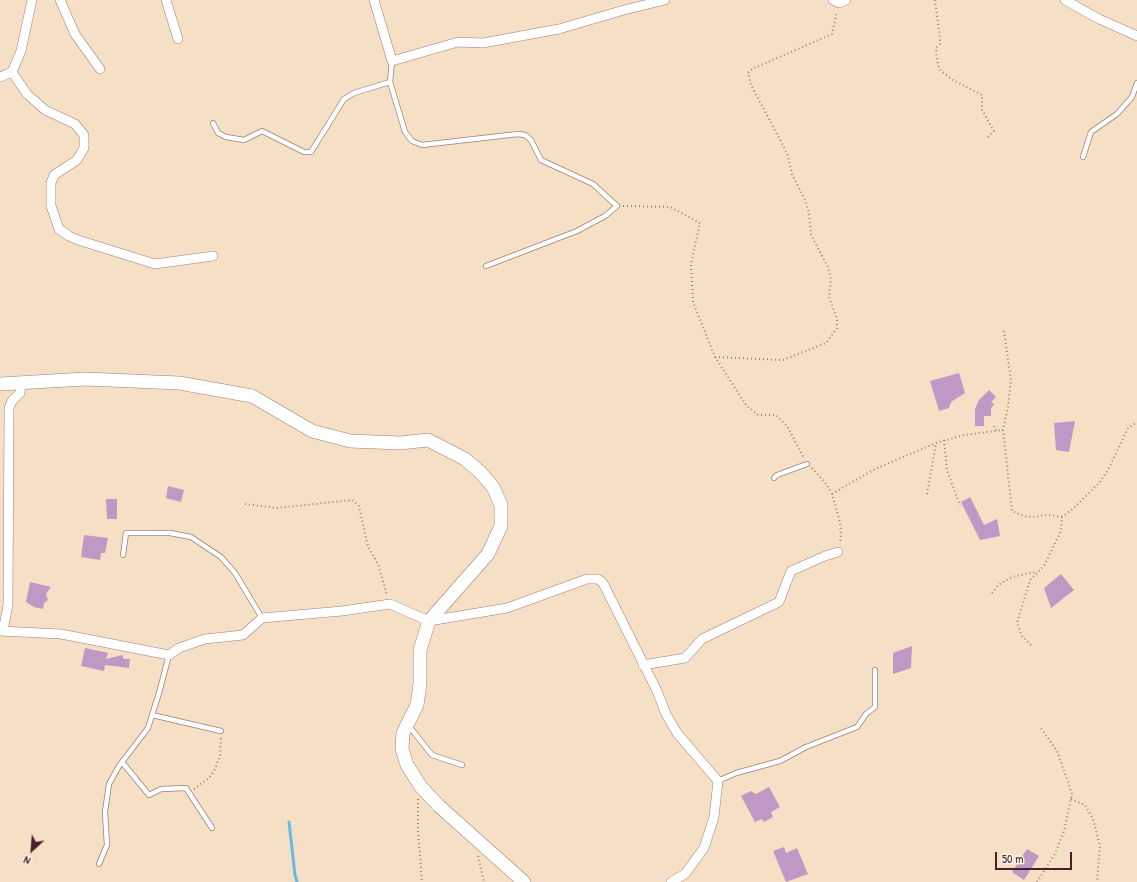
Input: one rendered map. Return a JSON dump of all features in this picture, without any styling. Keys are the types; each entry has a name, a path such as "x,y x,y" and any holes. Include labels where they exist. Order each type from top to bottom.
{"street":[{"path":"0,77 12,72 21,51 32,0"},
{"path":"60,0 75,34 100,69"},
{"path":"166,0 178,39"},
{"path":"374,0 392,62 458,42 483,43 559,29 665,0"},
{"path":"1065,0 1099,19 1137,36"},
{"path":"12,72 27,94 45,110 75,124 84,135 84,148 77,160 54,175 51,183 51,206 59,229 78,240 155,264 213,256"},
{"path":"0,384 85,379 179,383 252,396 312,431 350,441 400,443 428,440 465,459 481,473 493,487 501,505 501,526 488,554 429,621 420,650 420,684 417,705 403,733 402,749 407,764 421,786 439,806 524,882"},
{"path":"21,383 20,393 12,401 9,408 8,605 2,631 61,634 169,655 179,648 205,639 243,635 262,618 342,611 390,604 429,621 507,608 587,579 598,579 603,583 677,733 718,781 714,817 704,848 685,874 670,882"},
{"path":"643,665 685,658 702,639 779,602 791,571 838,552"}],"lane":[{"path":"392,62 390,82 405,132 412,141 422,145 518,134 525,135 531,140 541,160 592,184 617,206 605,216 576,231 486,266"},
{"path":"213,123 218,133 226,138 244,140 262,131 304,152 311,152 344,99 354,93 390,82"},
{"path":"1083,157 1091,132 1117,114 1132,97 1137,84"},
{"path":"774,478 807,464"},
{"path":"123,554 126,533 170,533 192,537 226,562 235,573 262,618"},
{"path":"99,864 107,845 105,812 109,784 122,762 148,728 169,655"},
{"path":"718,781 736,773 780,761 806,747 857,727 866,714 876,707 876,670"},
{"path":"152,715 221,732"},
{"path":"408,724 432,754 462,765"},
{"path":"122,762 149,795 161,789 186,788 191,798 212,828"}],"path":[{"path":"935,0 940,38 940,44 937,47 936,53 939,69 951,79 982,95 982,110 994,131 987,138"},
{"path":"715,357 783,360 826,342 837,328 837,318 829,297 831,278 828,267 811,235 809,213 805,200 792,174 787,153 751,85 748,73 752,69 832,34 839,1"},
{"path":"617,206 670,208 700,223 691,264 693,302 715,357 746,405 758,415 776,416 787,426 807,464 827,484 832,494 841,534 838,552"},
{"path":"1004,331 1011,381 1008,407 1003,430 1012,511 1028,517 1048,515 1062,517 1074,508 1100,482 1108,470 1128,428 1137,422"},
{"path":"994,426 996,431"},
{"path":"832,494 875,469 944,440 964,435 1003,430"},
{"path":"944,440 947,470 960,506"},
{"path":"927,494 936,443"},
{"path":"245,504 277,508 352,500 359,506 368,546 378,564 390,604"},
{"path":"1032,644 1022,636 1017,623 1028,586 1036,572 1044,566 1061,531 1062,517"},
{"path":"992,593 998,585 1012,577 1036,572"},
{"path":"1037,882 1055,854 1064,831 1072,794 1057,751 1040,727"},
{"path":"191,798 193,789 210,777 215,769 222,748 221,732"},
{"path":"421,786 417,805 422,882"},
{"path":"1071,800 1084,805 1093,819 1100,846 1097,882"},
{"path":"475,838 484,882"}],"building":[{"path":"959,373 965,393 951,402 949,408 939,411 930,381"},
{"path":"989,390 996,397 991,402 994,404 991,409 991,416 984,416 984,426 975,426 975,409 979,400"},
{"path":"1075,421 1069,452 1056,450 1054,423"},
{"path":"168,486 184,490 181,502 166,498"},
{"path":"970,497 984,525 997,519 1000,536 980,540 961,502"},
{"path":"106,499 117,499 117,519 107,519"},
{"path":"84,535 108,538 105,553 101,553 100,560 81,557"},
{"path":"1061,574 1074,590 1051,608 1044,588"},
{"path":"30,582 51,587 46,594 48,600 44,603 43,609 34,607 26,602"},
{"path":"912,646 911,668 893,674 893,653"},
{"path":"85,648 108,653 106,659 122,655 124,659 130,659 129,668 105,665 104,671 81,666"},
{"path":"769,787 780,807 771,812 773,817 764,822 762,819 755,822 741,796 751,791 756,794"},
{"path":"784,847 786,853 797,848 808,874 786,882 773,851"},
{"path":"1027,849 1039,856 1024,880 1012,872"}],"waterway":[{"path":"289,822 297,882"}]}
